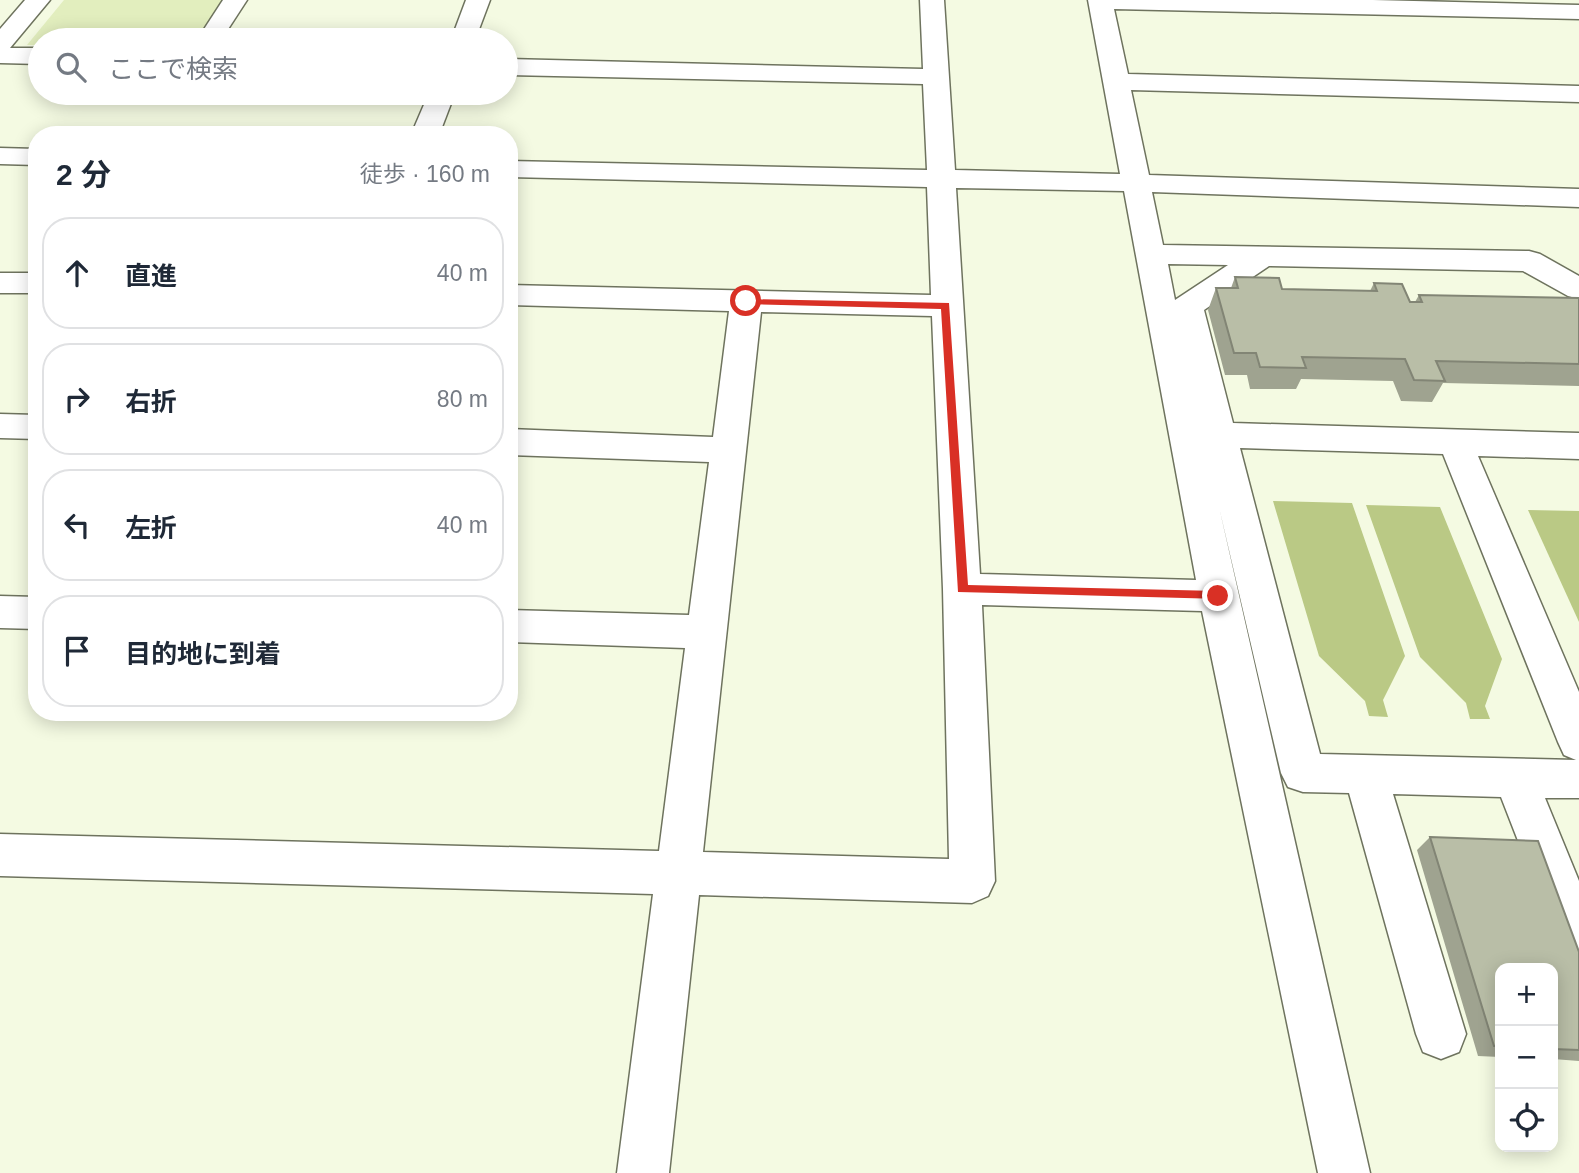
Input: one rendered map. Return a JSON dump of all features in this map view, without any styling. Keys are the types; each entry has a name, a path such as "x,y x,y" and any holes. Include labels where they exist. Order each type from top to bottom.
{"street":[{"path":"0,44 38,0"},
{"path":"217,28 235,0"},
{"path":"468,28 478,0"},
{"path":"0,855 972,881 962,589 932,0"},
{"path":"1343,1173 1218,596 1100,0 1579,12"},
{"path":"0,55 28,56"},
{"path":"518,67 936,77"},
{"path":"1117,82 1579,94"},
{"path":"429,126 437,105"},
{"path":"0,156 28,157"},
{"path":"518,169 1135,183 1579,198"},
{"path":"1149,254 1529,261 1579,289"},
{"path":"1263,256 1187,306 1303,773 1579,779"},
{"path":"0,282 28,283"},
{"path":"518,295 946,306"},
{"path":"643,1173 746,301"},
{"path":"0,426 28,427"},
{"path":"1219,435 1579,446"},
{"path":"518,442 729,450"},
{"path":"1455,442 1579,742"},
{"path":"962,589 1218,596"},
{"path":"0,612 28,613"},
{"path":"518,626 707,632"},
{"path":"1365,774 1441,1034"},
{"path":"1515,778 1579,937"}],"shaded area":[{"path":"64,0 230,0 210,28 41,28"},
{"path":"1273,501 1352,503 1405,656 1383,700 1388,717 1369,716 1365,701 1319,656"},
{"path":"1366,505 1440,507 1502,659 1485,706 1490,719 1470,719 1466,703 1420,657"},
{"path":"1528,510 1579,511 1579,622"}],"building":[{"path":"1235,277 1279,278 1282,289 1377,291 1374,283 1402,284 1410,302 1422,302 1419,295 1579,298 1579,364 1436,361 1445,381 1414,380 1405,359 1302,357 1306,368 1260,367 1256,353 1234,353 1216,288 1238,288"},
{"path":"1430,837 1538,841 1579,952 1579,1050 1558,1049 1558,963 1495,963 1494,1046"}],"route":[{"path":"746,301 946,306 962,589 1218,596"}]}
